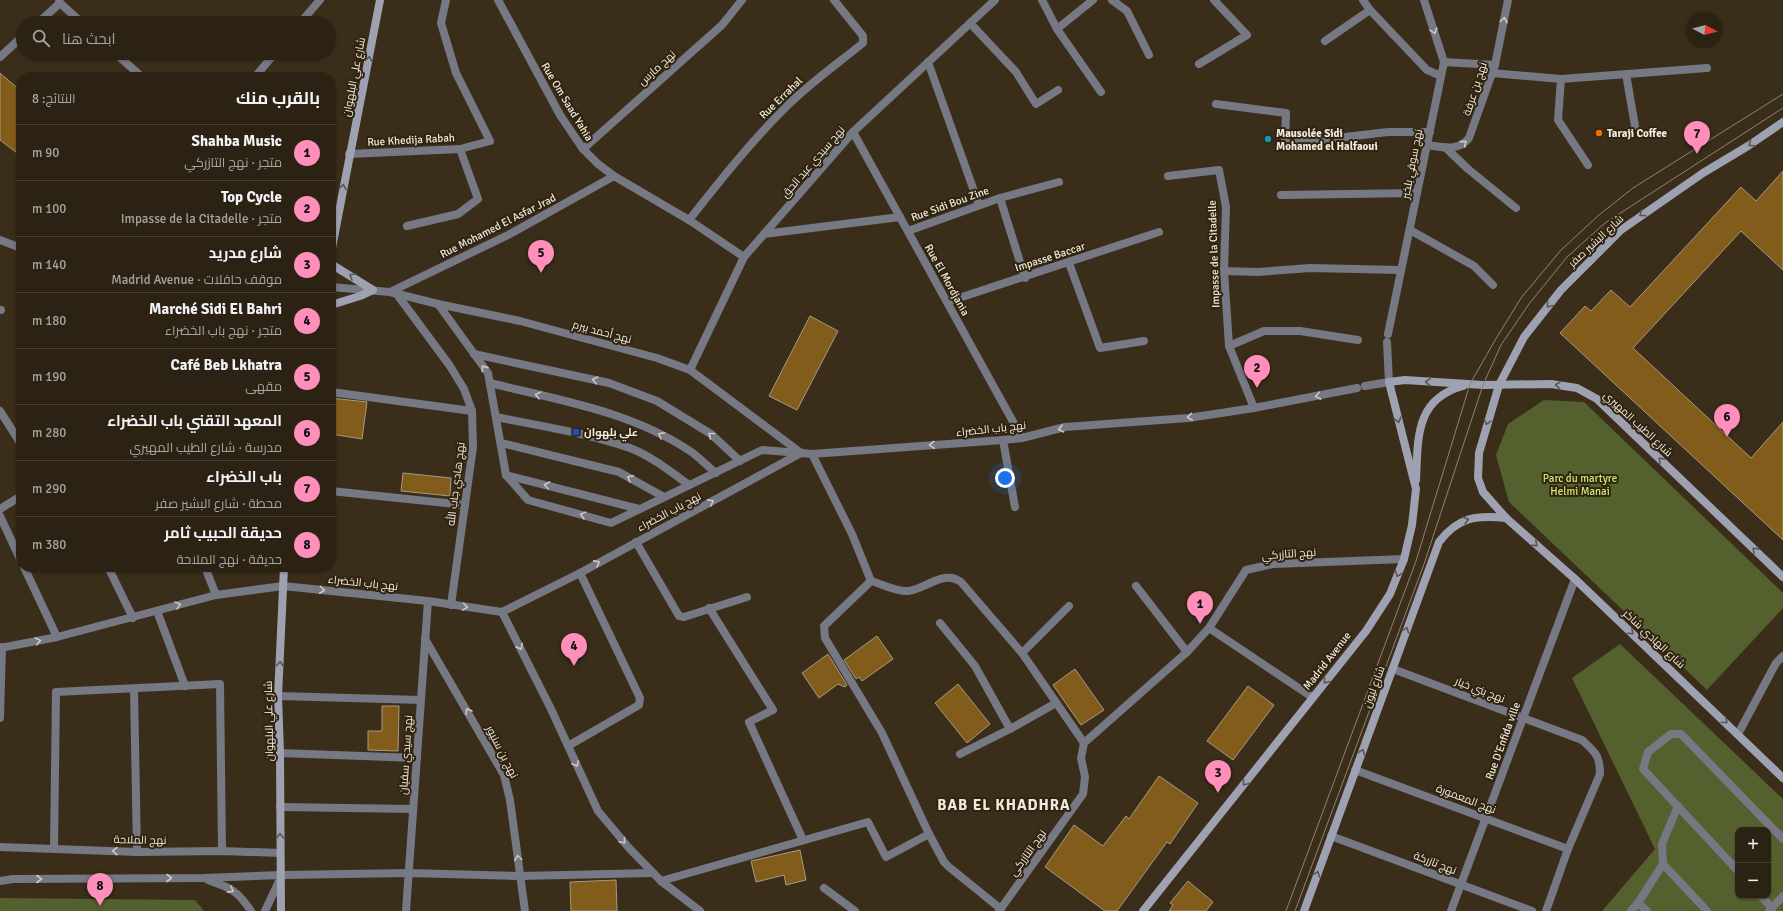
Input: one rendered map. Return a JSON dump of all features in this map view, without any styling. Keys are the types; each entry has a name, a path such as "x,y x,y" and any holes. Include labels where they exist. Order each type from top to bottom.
{"street":[{"name":"شارع علي البلهوان","path":"336,226 380,0"},
{"name":"Rue Khedija Rabah","path":"349,154 460,149 490,141 456,73 441,23 446,0"},
{"name":"Rue Om Saad Yahia","path":"498,0 560,115 582,149 614,176 689,220 744,257"},
{"name":"Rue Errahal","path":"689,220 732,167 783,110 807,87 863,43 863,36 834,0"},
{"name":"نهج سيدي عبد الحق","path":"690,370 744,257 853,132 995,0"},
{"path":"1057,29 1093,0"},
{"path":"1112,0 1127,11 1149,56"},
{"path":"1199,64 1247,35 1214,0"},
{"path":"1364,0 1370,10 1427,70 1441,76"},
{"name":"نهج سوقي بلخير","path":"1389,382 1388,338 1444,62 1424,0"},
{"name":"نهج بن عرفة","path":"1427,145 1446,148 1460,147 1469,138 1495,65 1508,0"},
{"path":"45,16 60,1 75,16"},
{"path":"305,16 317,1"},
{"name":"نهج مارس","path":"582,149 722,25 741,1"},
{"path":"1044,1 1057,29 1101,92"},
{"path":"1325,41 1370,10"},
{"path":"970,23 1016,72 1036,104 1058,90"},
{"path":"0,57 16,42"},
{"path":"123,60 136,72"},
{"path":"259,72 269,60"},
{"path":"928,62 979,205"},
{"path":"1444,62 1495,65"},
{"path":"1492,74 1561,79 1708,68"},
{"path":"1626,74 1635,126"},
{"path":"1561,79 1558,120 1588,165"},
{"path":"1216,104 1286,113 1285,144 1388,132 1430,132"},
{"name":"شارع البشير صفر","path":"1506,518 1483,492 1478,478 1479,453 1499,385 1524,338 1561,290 1621,230 1697,177 1748,146 1783,122"},
{"name":"Rue El Mordjania","path":"853,132 1022,438"},
{"path":"1446,148 1468,169 1516,208"},
{"path":"407,226 458,214 478,199 460,149"},
{"name":"Impasse de la Citadelle","path":"1168,176 1219,170 1226,208 1224,271 1229,346 1254,408"},
{"name":"Rue Mohamed El Asfar Jrad","path":"393,292 510,234 614,176"},
{"name":"Rue Sidi Bou Zine","path":"908,231 1000,198 1059,182"},
{"path":"1281,195 1418,193"},
{"path":"1000,198 1024,278"},
{"path":"764,234 900,217"},
{"path":"1410,230 1474,266 1492,285"},
{"name":"Impasse Baccar","path":"947,302 1024,278 1160,232"},
{"path":"0,240 16,246"},
{"path":"1069,263 1100,348 1144,341"},
{"path":"336,267 373,290"},
{"path":"1224,271 1258,272 1310,268 1401,270"},
{"name":"نهج أحمد بيرم","path":"336,287 393,292 438,304 520,321 657,358 690,370 801,453"},
{"path":"336,303 373,290"},
{"name":"نهج هادي جاب الله","path":"393,292 450,366 464,389 472,411 473,447 451,605"},
{"path":"438,304 488,373 506,475 528,500 611,523 762,450 801,453"},
{"path":"1229,346 1264,331 1300,331 1358,340"},
{"path":"474,354 609,383 657,401 711,434 740,461"},
{"name":"شارع الطيب المهيري","path":"1389,382 1405,380 1470,384 1565,386 1577,388 1597,399 1783,576"},
{"path":"1365,386 1389,382"},
{"name":"Madrid Avenue","path":"1143,911 1366,631 1390,594 1404,559 1412,526 1416,489 1389,382"},
{"path":"490,383 600,409 647,427 690,452 716,473"},
{"path":"1416,489 1419,436 1424,417 1432,404 1441,394 1451,389 1470,384"},
{"name":"نهج باب الخضراء","path":"1,648 57,637 216,596 283,586 428,601 502,612 580,573 801,453 812,454 1022,438 1065,427 1188,418 1254,408 1357,388"},
{"path":"336,393 472,411"},
{"path":"0,411 16,436"},
{"path":"496,418 589,436 631,449 666,468 689,485"},
{"path":"1003,440 1015,507"},
{"path":"501,443 619,472 664,497"},
{"path":"812,454 852,534 871,581"},
{"path":"506,475 639,509"},
{"path":"336,491 465,505"},
{"path":"0,509 16,499"},
{"path":"0,516 16,550"},
{"name":"شارع ليون","path":"1304,911 1439,542 1448,530 1460,521 1486,516 1506,518"},
{"name":"شارع الهادي شاكر","path":"1506,518 1575,579 1783,778"},
{"path":"636,542 677,615 684,617 747,597"},
{"name":"نهج التازركي","path":"1000,910 1084,794 1085,777 1080,758 1084,744 1187,652 1208,628 1246,570 1273,564 1404,559"},
{"path":"26,572 57,637"},
{"path":"110,572 133,618"},
{"path":"207,572 216,596"},
{"path":"281,572 283,576"},
{"name":"شارع علي البلهوان","path":"281,911 282,875 280,853 280,753 278,696 283,572"},
{"path":"568,746 639,705 640,702 640,698 580,573"},
{"path":"871,581 908,591 947,577 955,578 961,582 1022,653 1084,744"},
{"name":"Rue D'Enfida ville","path":"1452,911 1575,579"},
{"path":"871,581 824,626 825,638 882,733 929,834 944,862 1000,910"},
{"path":"1136,586 1187,652"},
{"name":"نهج سيدي سفيان","path":"406,911 428,601"},
{"path":"1022,653 1069,606"},
{"path":"709,608 773,710 749,722 803,840"},
{"path":"157,611 185,686"},
{"path":"502,612 551,709 598,811 629,848 661,881 700,911"},
{"path":"940,623 975,666 1010,729"},
{"path":"1208,628 1312,698"},
{"name":"نهج بن سنيور","path":"425,639 504,775 510,800 525,911"},
{"path":"0,718 1,648"},
{"path":"1738,734 1776,663 1783,656"},
{"name":"نهج بني خيار","path":"1393,669 1582,740 1596,753 1600,761 1600,774 1568,850"},
{"path":"54,849 56,692 220,684 222,851"},
{"path":"134,689 137,852"},
{"path":"278,696 421,700"},
{"path":"960,754 1010,729 1056,703"},
{"path":"1735,868 1644,769 1648,752 1671,734 1682,734 1783,839"},
{"path":"280,753 417,758"},
{"name":"نهج المعمورة","path":"1356,770 1568,850"},
{"path":"1631,911 1638,903 1663,864 1662,844 1678,806"},
{"path":"280,807 413,809"},
{"path":"661,881 868,822 886,856 929,834"},
{"name":"نهج تازركة","path":"1331,836 1532,911"},
{"name":"نهج الملاحة","path":"0,846 137,852 222,851 280,853"},
{"path":"1546,911 1568,850"},
{"path":"1663,864 1707,911"},
{"path":"0,881 13,879 203,878 409,873 520,876 653,873"},
{"path":"264,911 282,875"},
{"path":"203,878 221,884 240,895 251,911"},
{"path":"824,888 855,911"},
{"path":"1763,899 1770,910 1783,896"},
{"path":"1638,903 1647,911"}],"green space":[{"name":"Parc du martyre Helmi Manai","path":"1544,400 1584,402 1783,593 1783,608 1707,690 1509,502 1496,455 1508,424"},
{"path":"1620,644 1783,799 1783,911 1602,911 1655,849 1572,678"},
{"path":"0,898 195,900 204,911 0,911"}],"building":[{"path":"0,73 16,87 16,152 0,140"},
{"path":"1783,171 1783,270 1741,231 1633,348 1751,458 1783,422 1783,540 1560,333 1585,306 1591,311 1611,290 1630,307 1741,187 1756,201"},
{"path":"810,316 838,331 797,410 769,396"},
{"path":"336,399 367,402 362,439 336,435"},
{"path":"403,473 451,478 450,496 401,491"},
{"path":"877,636 893,659 862,681 859,677 856,679 844,660"},
{"path":"828,654 847,685 845,687 838,684 819,698 802,673"},
{"path":"1075,669 1104,710 1081,725 1053,685"},
{"path":"958,684 990,724 967,743 935,703"},
{"path":"1248,686 1274,705 1233,760 1207,741"},
{"path":"382,706 399,706 398,751 368,750 368,731 382,731"},
{"path":"1159,776 1198,803 1170,844 1167,842 1117,911 1105,911 1045,867 1074,825 1103,846 1126,816 1129,819"},
{"path":"800,850 806,880 786,885 784,875 756,882 751,861"},
{"path":"616,880 617,911 571,911 570,882"},
{"path":"1188,881 1213,902 1206,911 1169,911 1173,905 1170,903"}],"tram line":[{"path":"1286,911 1416,561 1470,384 1494,342 1521,298 1561,250 1599,215 1633,188 1783,94"},
{"path":"1295,911 1424,564 1483,385 1501,345 1529,304 1567,257 1605,223 1783,108"}],"place":[{"name":"Taraji Coffee","path":"1599,133"},
{"name":"Mausolée Sidi Mohamed el Halfaoui","path":"1268,139"},
{"name":"باب الخضراء","path":"1697,154"},
{"name":"Café Beb Lkhatra","path":"541,273"},
{"name":"Top Cycle","path":"1257,388"},
{"name":"علي بلهوان","path":"576,432"},
{"name":"المعهد التقني باب الخضراء","path":"1727,437"},
{"name":"Shahba Music","path":"1200,624"},
{"name":"Marché Sidi El Bahri","path":"574,666"},
{"name":"شارع مدريد","path":"1218,793"},
{"name":"حديقة الحبيب ثامر","path":"100,906"}],"district":[{"name":"BAB EL KHADHRA","path":"1004,805"}]}
